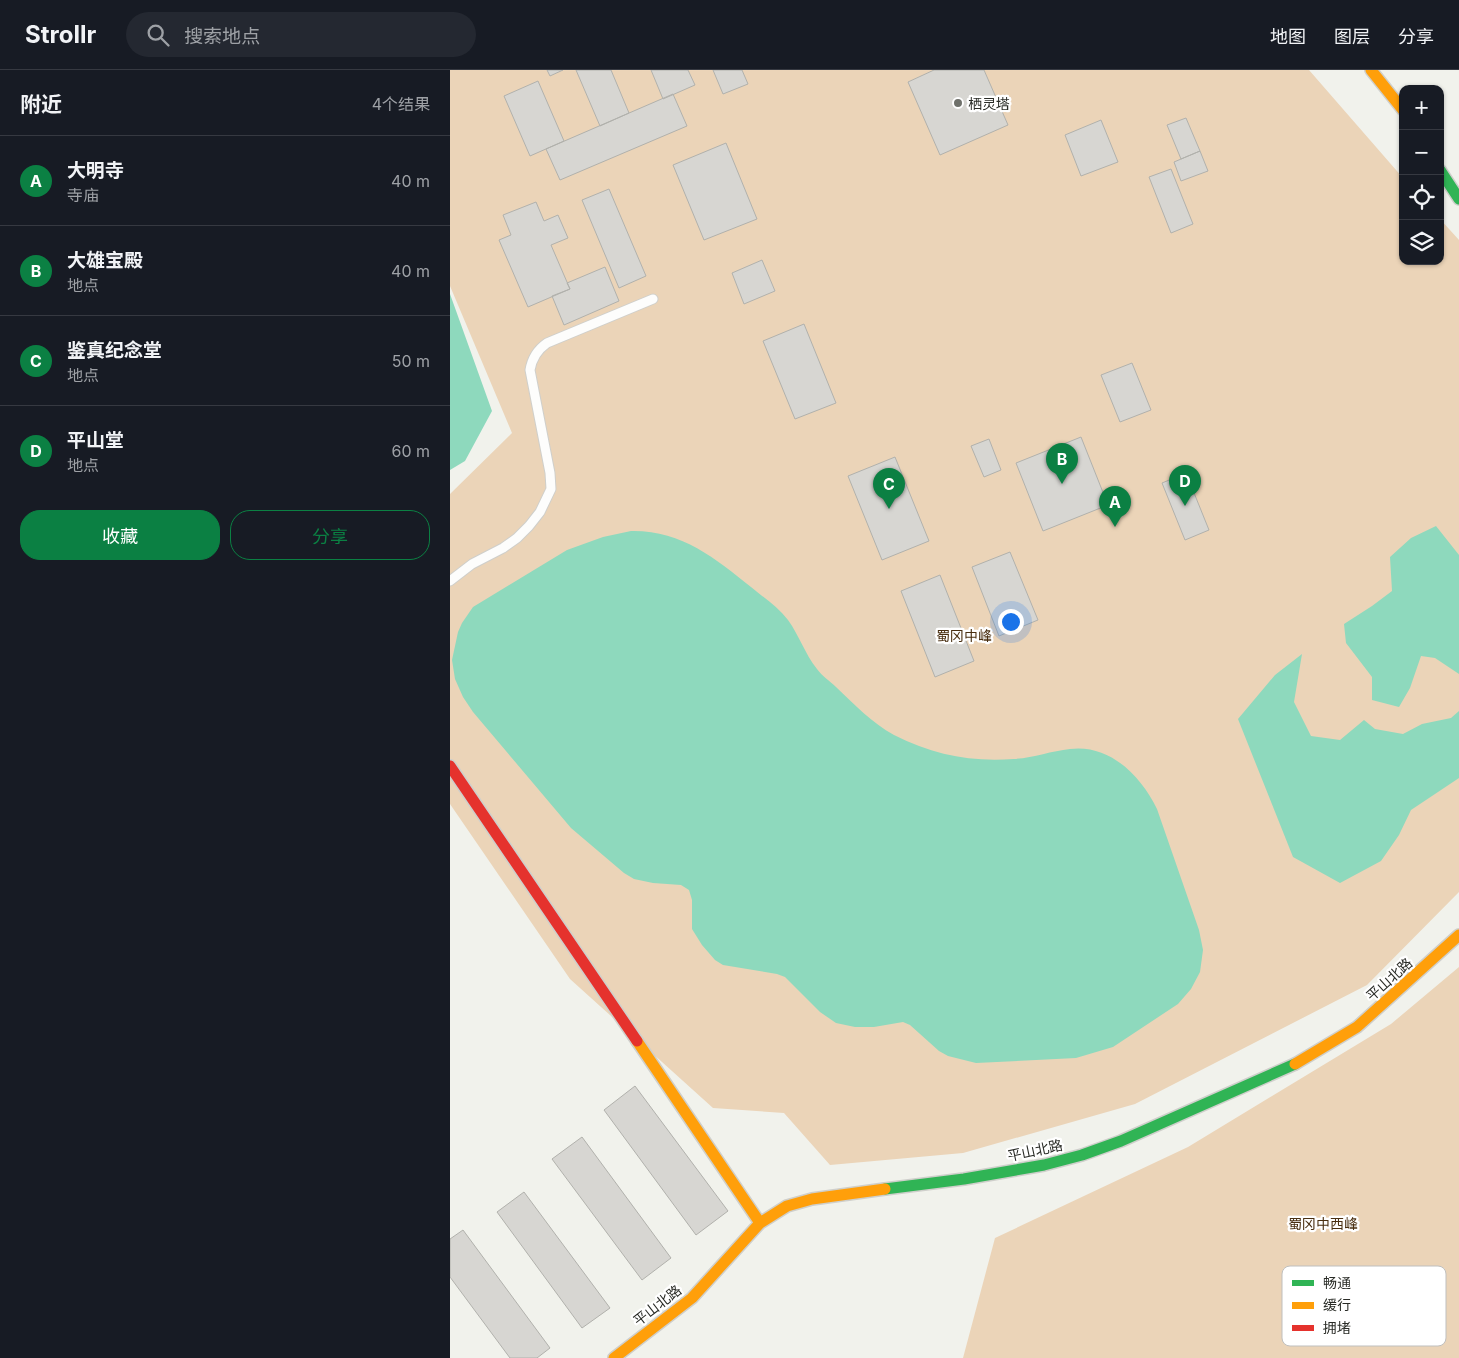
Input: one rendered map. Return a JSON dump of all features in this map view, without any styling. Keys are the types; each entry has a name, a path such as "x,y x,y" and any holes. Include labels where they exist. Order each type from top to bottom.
{"street":[{"path":"1371,70 1399,105"},
{"path":"1443,175 1459,199"},
{"path":"450,766 760,1223"},
{"name":"平山北路","path":"614,1358 692,1298 760,1223 775,1212 799,1202 1044,1166 1121,1141 1289,1067 1358,1027 1459,935"}],"lane":[{"path":"450,581 472,564 503,548 517,538 540,512 551,489 550,473 530,370 531,362 535,355 547,343 653,299"}],"green space":[{"name":"蜀冈中峰","path":"450,70 1309,70 1399,173 1399,265 1444,265 1444,223 1459,240 1459,892 1367,985 1135,1104 963,1153 830,1165 784,1113 713,1108 570,979 450,804 450,494 512,433 450,286"},
{"name":"蜀冈中西峰","path":"1459,967 1459,1358 963,1358 995,1238 1188,1147 1391,1024"}],"shaded area":[{"path":"450,294 492,411 465,461 450,470"},
{"path":"1436,526 1459,555 1459,674 1435,658 1421,656 1410,688 1399,707 1372,700 1372,677 1346,643 1344,624 1392,591 1390,557 1411,538"},
{"path":"631,531 666,535 681,541 710,556 738,576 784,615 821,674 871,719 894,735 923,748 967,758 1014,759 1070,749 1085,749 1111,757 1122,765 1142,785 1157,809 1199,930 1203,950 1200,972 1191,989 1178,1004 1113,1047 1076,1058 976,1063 948,1056 939,1051 910,1025 903,1022 874,1027 855,1027 836,1023 820,1012 785,977 723,965 715,960 702,945 692,929 692,900 689,890 681,885 653,883 634,879 624,873 571,828 473,712 463,697 455,679 452,660 458,632 473,607 567,550 603,537"},
{"path":"1302,654 1294,702 1311,736 1340,740 1364,720 1375,729 1403,734 1422,724 1451,718 1459,711 1459,778 1411,810 1399,835 1381,861 1340,883 1293,857 1238,719 1275,675"}],"building":[{"path":"547,70 563,70 550,76"},
{"path":"576,70 611,70 629,113 600,126"},
{"path":"651,70 688,70 695,85 663,99"},
{"path":"713,70 742,70 748,84 723,94"},
{"name":"栖灵塔","path":"934,70 984,70 1008,125 940,155 908,82"},
{"path":"538,81 564,141 530,156 504,96"},
{"path":"673,94 687,126 560,180 546,149"},
{"path":"1186,118 1200,151 1181,159 1167,125"},
{"path":"1101,120 1118,162 1081,176 1065,135"},
{"path":"726,143 757,219 704,240 673,165"},
{"path":"1200,151 1208,171 1181,181 1174,162"},
{"path":"1171,169 1193,224 1171,233 1149,177"},
{"path":"609,189 646,276 619,288 582,200"},
{"path":"536,202 544,221 558,215 568,238 551,245 570,289 528,307 499,240 511,235 503,215"},
{"path":"762,260 775,291 744,304 732,273"},
{"path":"605,267 619,301 564,325 552,296 570,289 567,283"},
{"path":"804,324 836,403 795,419 763,341"},
{"path":"1132,363 1151,410 1120,422 1101,375"},
{"path":"1081,437 1108,505 1043,531 1016,463"},
{"path":"989,439 1001,470 984,477 971,446"},
{"path":"895,457 929,541 882,560 848,476"},
{"path":"1186,473 1209,530 1185,540 1162,483"},
{"path":"1010,552 1038,620 999,636 972,567"},
{"path":"940,575 974,661 935,677 901,591"},
{"path":"635,1086 728,1211 696,1235 604,1110"},
{"path":"582,1137 671,1258 642,1280 552,1159"},
{"path":"524,1192 610,1308 582,1328 497,1212"},
{"path":"463,1230 550,1348 537,1358 510,1358 450,1277 450,1239"}],"traffic: fast":[{"path":"1443,175 1459,199"},
{"path":"885,1189 964,1179 1044,1165 1082,1155 1121,1141 1295,1064"}],"traffic: slow":[{"path":"1371,70 1399,105"},
{"path":"1295,1064 1357,1027 1459,935"},
{"path":"637,1041 760,1223"},
{"path":"614,1358 692,1298 760,1223 787,1206 812,1199 885,1189"}],"traffic: jam":[{"path":"450,766 637,1041"}],"place":[{"name":"栖灵塔","path":"958,103"},
{"name":"大雄宝殿","path":"1062,484"},
{"name":"平山堂","path":"1185,506"},
{"name":"鉴真纪念堂","path":"889,509"},
{"name":"大明寺","path":"1115,527"}]}
